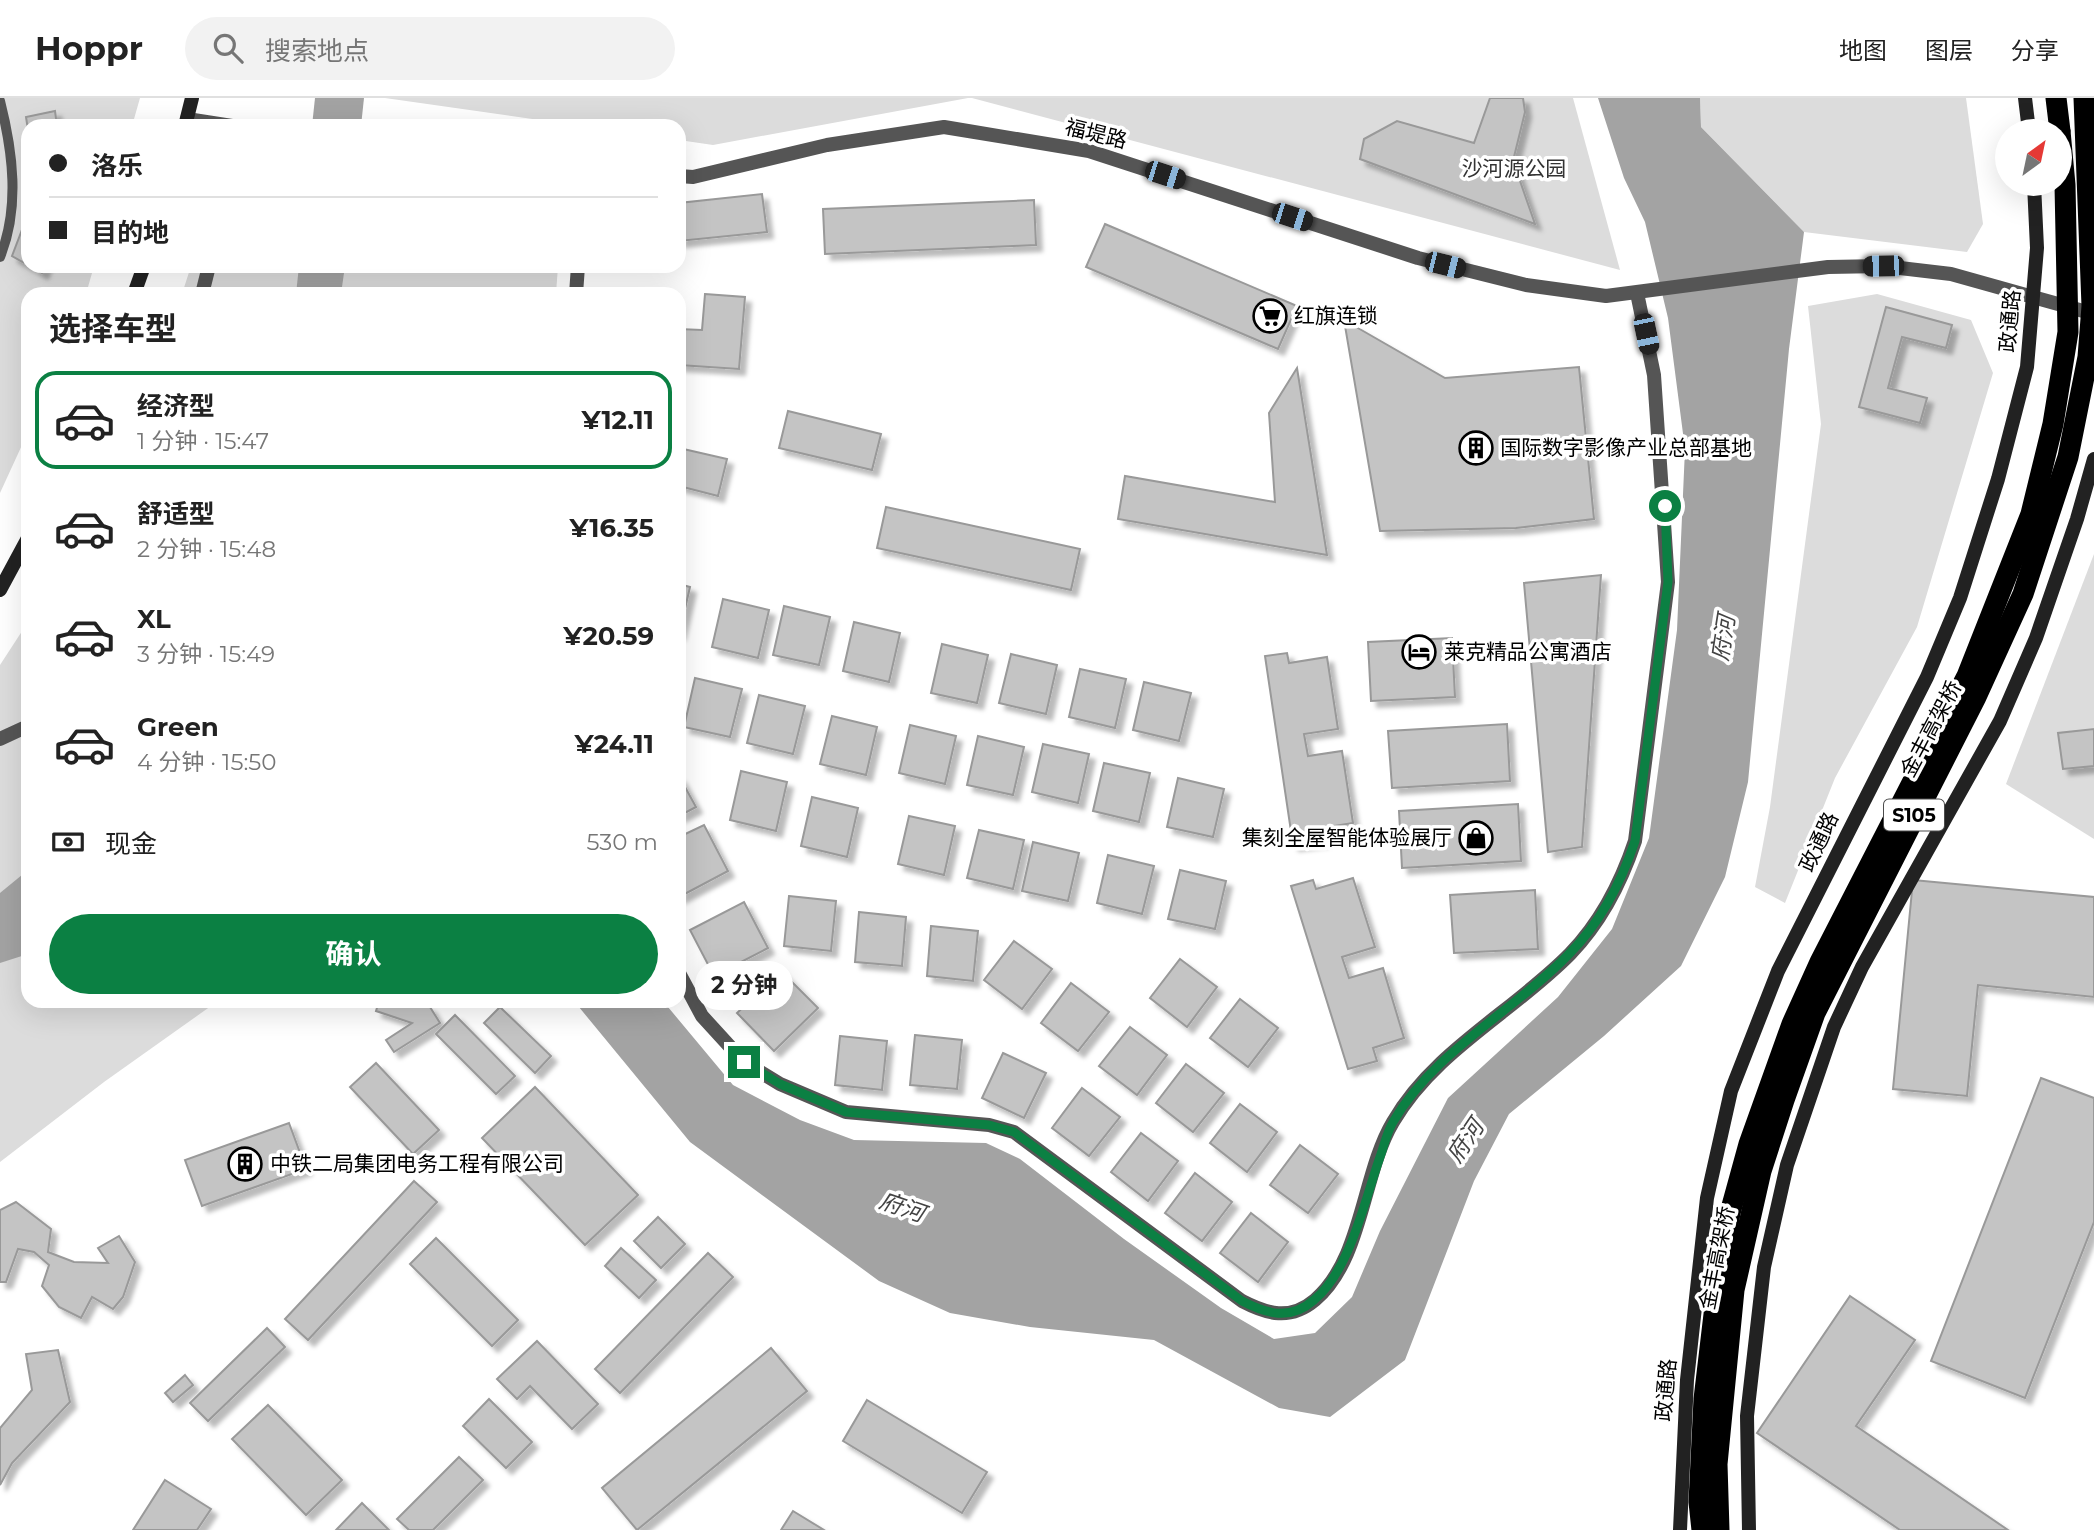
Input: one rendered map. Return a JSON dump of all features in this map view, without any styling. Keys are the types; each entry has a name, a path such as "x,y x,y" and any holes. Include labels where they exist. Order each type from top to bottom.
{"highway":[{"name":"金丰高架桥","path":"2056,98 2059,119"},
{"name":"金丰高架桥","path":"1719,1530 1717,1464 1734,1290 1761,1171 1784,1100 1821,1001 1976,697 2023,594 2068,457 2088,357 2092,306 2084,98"},
{"name":"金丰高架桥","path":"1702,1530 1699,1502 1704,1399 1714,1306 1730,1213 1749,1144 1792,1024 1820,962 1967,676 2031,514 2053,424 2068,332 2065,196"}],"main road":[{"path":"187,119 192,98"},
{"path":"2025,98 2028,119"},
{"name":"政通路","path":"1680,1530 1687,1380 1707,1198 1731,1091 1778,971 1927,677 1960,598 2018,406 2027,367 2037,248 2035,196"},
{"path":"1749,1530 1747,1416 1764,1267 1787,1165 1834,1027 1862,967 2000,721 2031,650 2077,519 2094,459"},
{"path":"0,590 21,551"}],"street":[{"name":"福堤路","path":"686,176 827,145 944,127 1089,151 1418,258 1526,285 1606,296 1828,267 1883,266 1951,274 2033,298"},
{"path":"686,985 710,1026 744,1062 780,1084 846,1112 989,1125 1014,1132 1242,1301 1265,1313 1289,1315 1315,1300 1338,1271 1392,1123 1412,1096 1454,1052 1569,954 1597,921 1623,880 1635,841 1668,582 1664,481 1654,375 1637,293"},
{"path":"2033,298 2094,314"},
{"path":"0,739 21,729"}],"lane":[{"path":"0,101 12,146 11,230 0,257"}],"green space":[{"path":"0,98 140,98 134,119 21,119 21,273 92,273 88,287 21,287 21,447 0,493"},
{"path":"385,98 968,98 713,145 686,141 686,119 532,119"},
{"name":"沙河源公园","path":"972,98 1573,98 1620,270"},
{"path":"1700,98 1966,98 1983,224 1967,252 1804,232 1701,127"},
{"path":"189,273 558,273 556,287 184,287"},
{"path":"1877,294 1971,320 1993,373 1917,627 1835,778 1785,903 1755,887 1770,807 1821,424 1808,306"},
{"path":"2094,554 2094,839 2006,784"},
{"path":"21,633 21,1008 208,1008 104,1082 0,1162 0,665"}],"water":[{"path":"315,98 364,98 362,119 313,119"},
{"name":"府河","path":"1598,98 1700,98 1701,127 1804,232 1789,349 1748,782 1725,877 1681,966 1604,1036 1509,1114 1474,1181 1405,1360 1330,1417 1279,1408 1154,1340 1030,1327 950,1313 879,1281 690,1142 580,1008 669,1008 733,1085 800,1120 854,1140 986,1143 1020,1159 1124,1239 1221,1308 1274,1339 1315,1333 1352,1297 1380,1231 1448,1098 1558,997 1612,929 1649,838 1677,630 1685,449 1668,318 1645,222 1624,178"},
{"path":"298,273 344,273 342,287 297,287"},
{"path":"21,876 21,956 0,963 0,893"}],"building":[{"path":"1490,98 1523,98 1525,112 1513,161 1535,224 1360,159 1364,139 1397,121 1474,143"},
{"path":"55,111 56,119 26,119"},
{"path":"762,194 767,232 686,240 686,202"},
{"path":"1034,200 1036,245 825,254 823,209"},
{"path":"1105,224 1297,306 1278,349 1086,267"},
{"path":"21,232 21,261 12,256"},
{"path":"705,294 745,297 739,369 686,365 686,329 702,330"},
{"path":"1886,307 1952,325 1946,348 1902,337 1888,388 1927,398 1920,423 1859,407"},
{"name":"国际数字影像产业总部基地","path":"1344,320 1445,378 1579,367 1594,519 1516,528 1380,531"},
{"path":"1297,368 1327,555 1118,519 1125,476 1275,502 1269,413"},
{"path":"788,411 881,434 872,470 779,448"},
{"path":"686,450 727,459 718,496 686,488"},
{"path":"886,507 1080,549 1071,590 877,548"},
{"path":"1601,575 1582,847 1548,852 1524,583"},
{"path":"686,586 690,587 686,604"},
{"path":"723,599 769,610 758,658 712,647"},
{"path":"784,606 830,617 819,665 773,655"},
{"path":"854,622 900,633 889,682 843,671"},
{"path":"1452,638 1455,697 1371,701 1368,642"},
{"path":"942,644 988,655 977,703 931,693"},
{"path":"1287,653 1289,663 1327,657 1338,729 1304,734 1308,756 1342,751 1353,823 1321,828 1323,841 1293,845 1265,656"},
{"path":"1011,654 1057,665 1046,714 999,703"},
{"path":"1080,669 1126,679 1115,728 1069,717"},
{"path":"695,678 742,689 730,737 686,727"},
{"path":"1144,682 1191,693 1179,741 1133,730"},
{"path":"759,695 805,706 793,754 747,743"},
{"path":"832,716 877,727 866,775 820,764"},
{"path":"1507,724 1510,781 1392,788 1388,731"},
{"path":"910,725 956,736 945,784 899,773"},
{"path":"2094,729 2094,766 2063,769 2058,733"},
{"path":"978,736 1024,747 1013,795 967,785"},
{"path":"1043,744 1089,754 1078,803 1032,792"},
{"path":"1104,763 1150,773 1139,822 1093,811"},
{"path":"741,771 787,782 776,831 730,820"},
{"path":"1178,778 1224,789 1213,837 1167,827"},
{"path":"686,789 696,807 686,812"},
{"path":"812,797 858,808 847,857 801,846"},
{"path":"1518,804 1521,861 1402,868 1399,811"},
{"path":"909,816 955,826 944,875 898,864"},
{"path":"704,825 728,871 686,893 686,834"},
{"path":"979,830 1024,840 1013,889 967,878"},
{"path":"1033,842 1079,853 1068,901 1022,891"},
{"path":"1108,855 1154,866 1142,914 1097,903"},
{"path":"1180,870 1226,881 1215,929 1168,919"},
{"path":"1353,878 1375,947 1342,957 1349,978 1383,968 1404,1038 1373,1048 1377,1061 1348,1069 1291,886 1313,880 1316,889"},
{"path":"1913,880 2094,897 2094,997 1978,985 1967,1096 1893,1089"},
{"path":"1535,890 1538,949 1454,953 1450,895"},
{"path":"789,896 836,901 831,951 784,946"},
{"path":"744,902 768,948 714,976 690,930"},
{"path":"859,912 906,917 902,966 855,962"},
{"path":"931,926 978,931 973,981 927,976"},
{"path":"1014,941 1052,969 1022,1009 984,980"},
{"path":"1180,959 1217,987 1187,1027 1150,998"},
{"path":"781,971 818,1008 774,1051 737,1013"},
{"path":"1071,983 1109,1012 1078,1051 1041,1023"},
{"path":"1240,999 1278,1028 1248,1067 1210,1038"},
{"path":"377,1008 431,1008 440,1023 394,1052 386,1040 412,1023 376,1011"},
{"path":"501,1008 551,1056 535,1073 484,1023"},
{"path":"455,1015 515,1076 496,1094 436,1034"},
{"path":"1130,1027 1167,1055 1137,1095 1099,1066"},
{"path":"915,1035 962,1040 957,1089 910,1085"},
{"path":"840,1036 887,1041 882,1090 835,1085"},
{"path":"1003,1053 1046,1073 1024,1118 982,1098"},
{"path":"376,1063 439,1130 413,1154 350,1087"},
{"path":"1186,1064 1224,1093 1193,1132 1156,1103"},
{"path":"2041,1078 2094,1098 2094,1222 2025,1398 1931,1361"},
{"path":"535,1087 638,1195 585,1245 482,1138"},
{"path":"1082,1088 1120,1117 1089,1156 1052,1128"},
{"path":"1240,1104 1277,1132 1247,1172 1210,1143"},
{"name":"中铁二局集团电务工程有限公司","path":"289,1123 306,1169 202,1206 185,1160"},
{"path":"1141,1133 1178,1161 1148,1201 1111,1172"},
{"path":"1300,1145 1338,1174 1308,1213 1270,1185"},
{"path":"1195,1173 1232,1202 1202,1241 1165,1213"},
{"path":"414,1181 437,1202 308,1340 285,1319"},
{"path":"16,1202 51,1229 48,1252 74,1262 108,1263 98,1248 119,1236 135,1262 123,1297 113,1309 92,1297 81,1318 59,1307 42,1286 49,1265 34,1252 18,1249 6,1282 0,1282 0,1210"},
{"path":"1251,1213 1288,1242 1258,1282 1220,1253"},
{"path":"658,1217 685,1244 661,1268 634,1241"},
{"path":"436,1238 518,1320 492,1346 410,1264"},
{"path":"621,1248 656,1280 639,1298 605,1266"},
{"path":"708,1253 733,1277 620,1393 595,1369"},
{"path":"1850,1296 1915,1340 1856,1426 2008,1530 1900,1530 1757,1433"},
{"path":"267,1328 285,1347 208,1421 190,1403"},
{"path":"537,1341 598,1404 572,1429 530,1386 517,1399 497,1379"},
{"path":"771,1348 807,1391 637,1530 602,1488"},
{"path":"58,1350 70,1402 12,1463 0,1485 0,1428 32,1390 26,1354"},
{"path":"185,1375 193,1385 173,1402 165,1393"},
{"path":"489,1399 532,1442 506,1468 463,1426"},
{"path":"867,1400 987,1472 962,1513 843,1441"},
{"path":"268,1405 342,1480 306,1515 232,1439"},
{"path":"459,1457 483,1480 433,1530 409,1530 397,1519"},
{"path":"165,1480 211,1509 197,1530 133,1530"},
{"path":"362,1503 389,1530 336,1530"},
{"path":"793,1511 824,1530 781,1530"}],"place":[{"name":"红旗连锁","path":"1270,316"},
{"name":"国际数字影像产业总部基地","path":"1476,448"},
{"name":"莱克精品公寓酒店","path":"1419,652"},
{"name":"集刻全屋智能体验展厅","path":"1476,838"},
{"name":"中铁二局集团电务工程有限公司","path":"245,1164"}],"route":[{"path":"744,1062 780,1084 846,1112 989,1125 1014,1132 1242,1301 1265,1313 1289,1315 1315,1300 1338,1271 1392,1123 1412,1096 1454,1052 1569,954 1597,921 1623,880 1635,841 1668,582 1665,506"}]}
